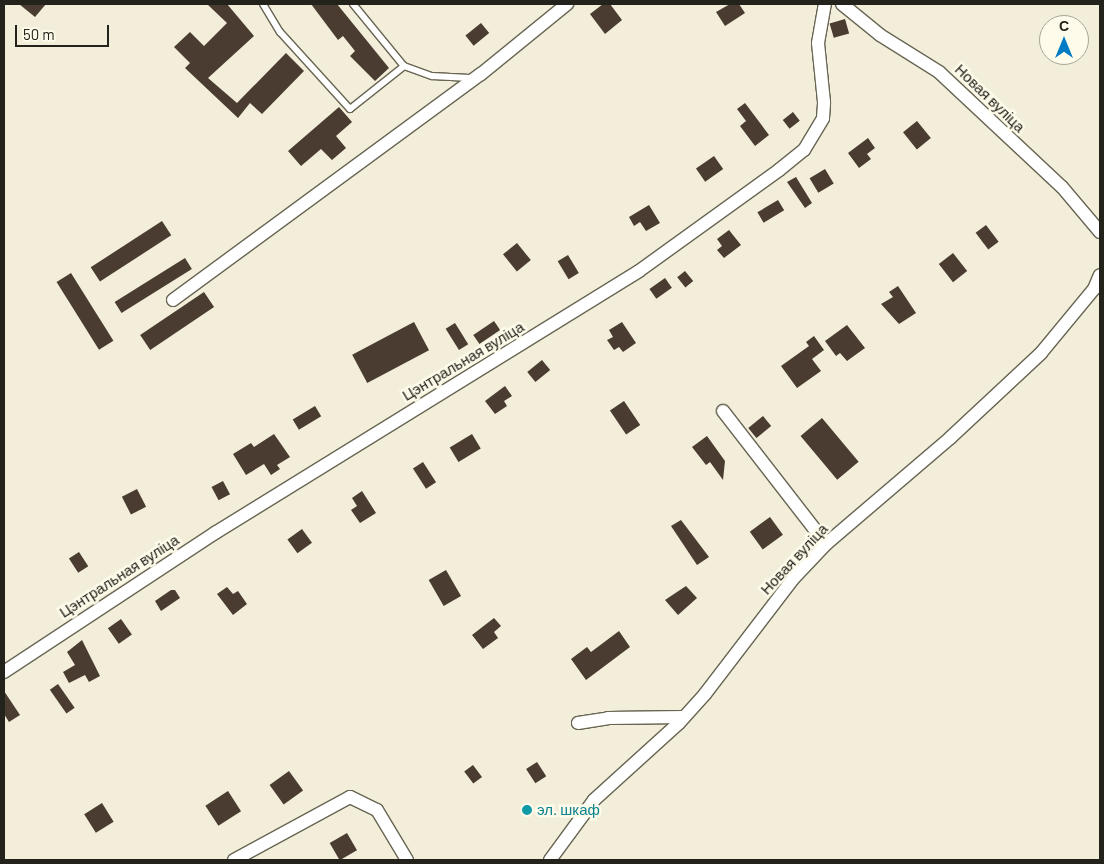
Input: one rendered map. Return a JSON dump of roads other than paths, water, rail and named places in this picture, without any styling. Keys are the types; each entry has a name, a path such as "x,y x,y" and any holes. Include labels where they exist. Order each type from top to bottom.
{"street":[{"path":"173,300 481,74 568,4"},
{"name":"Цэнтральная вуліца","path":"4,672 215,533 639,271 804,150 823,118 824,102 818,43 825,4"},
{"name":"Новая вуліца","path":"842,4 880,35 939,72 1062,187 1100,232"},
{"name":"Новая вуліца","path":"550,860 594,800 684,717 793,580 826,544 950,438 1041,353 1094,289 1100,275"},
{"path":"723,411 826,544"},
{"path":"578,723 608,718 684,717"},
{"path":"237,860 350,797 378,810 408,860"}],"lane":[{"path":"263,4 280,32 350,109 404,66"},
{"path":"353,4 404,66 432,76 462,80 481,74"}],"place":[{"name":"эл. шкаф","path":"527,810"}]}
